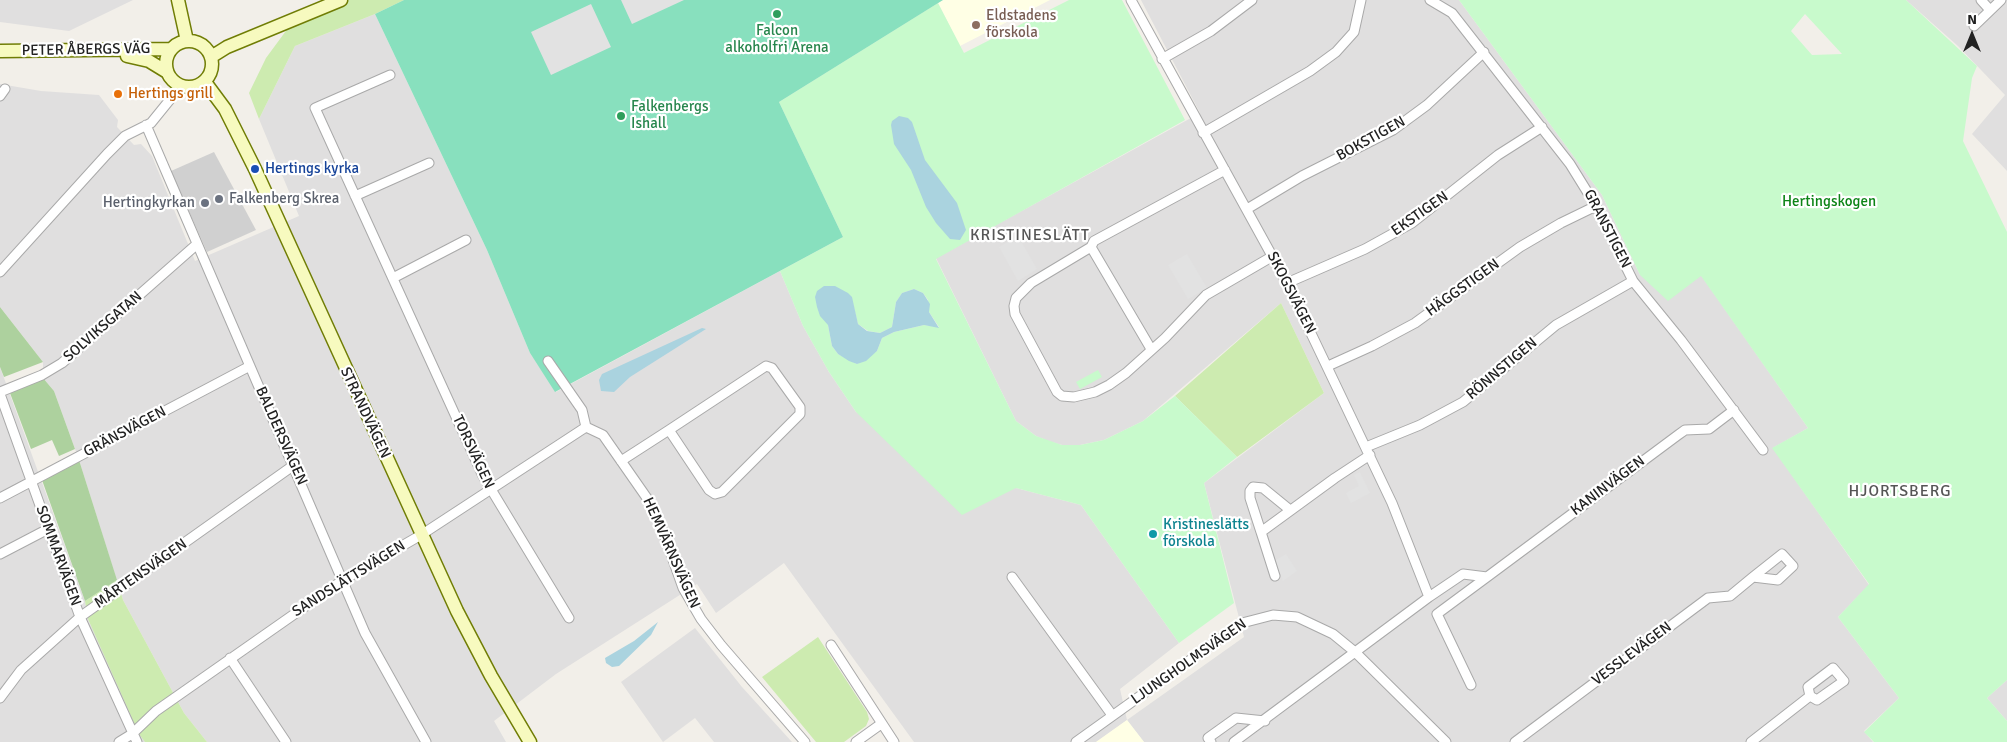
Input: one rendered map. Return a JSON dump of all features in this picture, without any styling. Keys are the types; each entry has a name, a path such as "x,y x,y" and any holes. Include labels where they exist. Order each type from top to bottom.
{"street":[{"path":"178,0 188,41"},
{"path":"211,57 227,48 341,0"},
{"name":"SKOGSVÄGEN","path":"1131,0 1287,283 1368,451 1399,520 1429,597"},
{"path":"1162,58 1211,31 1252,0"},
{"path":"1203,133 1310,72 1336,52 1354,32 1361,0"},
{"name":"GRANSTIGEN","path":"1430,0 1447,10 1484,52 1570,164 1596,206 1633,282 1681,340 1764,450"},
{"path":"1981,0 1990,10"},
{"path":"1974,26 2001,0"},
{"path":"188,41 202,45 211,57 212,69 205,82 195,87 181,86 172,80 167,72 167,58 171,49 188,41"},
{"name":"PETER ÅBERGS VÄG","path":"0,51 171,49"},
{"name":"BOKSTIGEN","path":"1247,209 1302,176 1393,130 1427,105 1484,52"},
{"name":"PETER ÅBERGS VÄG","path":"0,56 131,56 150,62 167,72"},
{"name":"TORSVÄGEN","path":"390,75 315,108 490,488 569,618"},
{"name":"STRANDVÄGEN","path":"205,82 225,109 254,169 421,534 475,647 530,742"},
{"path":"0,272 106,154 125,136 146,126 157,117 181,86"},
{"name":"BALDERSVÄGEN","path":"146,126 196,246 294,466 365,633 426,742"},
{"name":"EKSTIGEN","path":"1287,283 1365,249 1412,223 1498,155 1542,127"},
{"path":"355,196 429,163"},
{"path":"1225,170 1131,223 1119,227 1094,241 1091,247 1031,283 1019,295 1014,306 1018,321 1057,392 1062,396 1070,397 1101,390 1126,373 1165,338 1206,295 1273,256"},
{"name":"HÄGGSTIGEN","path":"1328,366 1372,346 1415,323 1520,247 1549,229 1596,206"},
{"path":"393,278 466,240"},
{"name":"SOLVIKSGATAN","path":"0,393 42,375 62,363 196,246"},
{"path":"1091,247 1151,349"},
{"name":"RÖNNSTIGEN","path":"1261,532 1368,451 1463,402 1556,325 1633,282"},
{"path":"548,361 582,410 586,427"},
{"name":"GRÄNSVÄGEN","path":"0,498 250,366"},
{"path":"621,461 766,366 772,368 800,407 800,414 722,492 715,494 709,490 669,430"},
{"name":"SOMMARVÄGEN","path":"0,393 80,617 135,738"},
{"name":"KANINVÄGEN","path":"1471,685 1438,614 1678,434 1685,430 1709,429 1734,410"},
{"name":"SANDSLÄTTSVÄGEN","path":"119,742 135,738 156,711 343,580 421,534 586,427"},
{"name":"HEMVÄRNSVÄGEN","path":"586,427 602,435 656,513 683,588 701,619 721,645 805,742"},
{"name":"MÅRTENSVÄGEN","path":"0,698 21,670 80,617 294,466"},
{"path":"1275,576 1250,498 1250,492 1253,487 1263,488 1290,510"},
{"path":"0,554 48,529"},
{"path":"1234,742 1265,721 1429,597 1463,574 1487,577"},
{"path":"1012,577 1112,715"},
{"name":"VESSLEVÄGEN","path":"1515,742 1708,598 1730,596 1753,577"},
{"name":"LJUNGHOLMSVÄGEN","path":"1076,742 1242,622 1273,615 1297,617 1320,627 1355,652 1446,742"},
{"path":"831,645 894,742"},
{"path":"230,658 286,742"},
{"path":"1751,742 1810,696"},
{"path":"1211,742 1208,738 1236,718 1265,721"},
{"path":"856,742 881,724"}],"shaded area":[{"path":"0,0 133,0 69,31 0,22"},
{"path":"621,0 684,0 632,24"},
{"name":"Eldstadens förskola","path":"943,0 1050,0 960,46 938,3"},
{"path":"1141,0 1459,0 1602,195 1640,275 1701,275 1808,428 1773,448 1869,585 1838,617 1899,698 1864,731 1873,742 1144,742 1127,720 1244,637 1204,483 1324,393 1281,303 1143,421 1104,440 1080,445 1062,445 1048,441 1036,436 1016,421 936,258 1200,113"},
{"path":"1906,0 2007,0 2007,171 1972,134 2005,95 1958,46"},
{"path":"591,4 611,47 551,75 531,32"},
{"path":"375,14 487,250 530,353 556,392 780,271 803,326 829,372 856,412 1016,488 1081,505 1179,643 1120,689 1127,720 1096,742 914,742 784,563 716,613 697,584 556,674 494,721 506,742 207,742 184,713 123,600 79,460 54,391 43,378 43,362 0,307 0,84 41,91 99,95 118,120 117,127 134,145 141,144 152,156 195,261 299,216 259,119 295,46"},
{"path":"214,152 256,230 207,252 171,171"},
{"path":"1018,236 1037,269 1018,281 999,247"},
{"path":"1187,254 1207,288 1188,299 1168,265"},
{"path":"0,367 85,601 88,619 145,742 0,742"},
{"path":"1360,472 1370,493 1351,503 1346,493 1359,486 1354,475"},
{"path":"1286,554 1297,571 1283,581 1274,561"},
{"path":"695,628 742,687 792,742 714,742 695,718 663,742 621,682"},
{"path":"2007,680 2007,721 1987,698"},
{"path":"1127,720 1144,742 1096,742"}],"green space":[{"path":"349,0 404,0 375,14 295,46 259,119 249,93 266,58 291,24"},
{"path":"404,0 943,0 779,102 843,237 555,392 530,353 487,250 375,14"},
{"path":"1069,0 1122,0 1185,120 936,259 1016,421 1036,436 1062,445 1080,445 1104,440 1143,421 1175,396 1237,457 1204,483 1234,603 1179,643 1081,505 1016,488 962,515 856,412 829,372 803,326 780,271 843,237 779,102 938,3 964,53","holes":["914,289 923,293 928,300 929,312 939,327 924,325 894,332 882,338 877,351 857,364 838,354 832,346 828,325 853,304 858,324 868,331 880,333 892,327 896,302 902,293"]},
{"name":"Hertingskogen","path":"1459,0 1906,0 1977,66 1972,78 1963,141 2007,232 2007,680 1987,698 2007,721 2007,742 1874,742 1864,732 1899,698 1838,617 1869,584 1772,448 1808,428 1701,276 1668,301 1640,275 1602,195","holes":["1805,14 1842,54 1812,55 1791,31"]},
{"path":"1281,303 1324,393 1237,457 1175,396"},
{"path":"0,307 43,362 4,377 0,367"},
{"path":"1098,370 1102,377 1080,389 1076,382"},
{"path":"43,378 54,391 75,449 59,456 52,440 31,449 10,393"},
{"path":"79,460 117,580 85,601 42,480"},
{"path":"117,580 123,600 184,713 207,742 145,742 139,734 88,619 85,601"},
{"path":"818,637 867,712 869,719 866,726 844,742 816,742 762,677"}],"water":[{"path":"899,116 908,118 912,122 925,160 957,203 966,230 960,240 950,239 936,223 926,207 911,170 894,144 891,125 892,121"},
{"path":"824,286 835,286 848,293 852,297 858,324 867,331 880,333 892,327 896,302 902,293 914,289 923,293 930,304 929,312 939,328 924,325 894,332 882,338 877,351 866,361 857,364 838,354 832,346 828,325 820,316 815,297 817,291"},
{"path":"702,328 706,329 630,377 614,392 601,391 599,380 602,374"},
{"path":"658,622 651,635 619,666 612,667 606,663 605,658 634,641"}],"place":[{"name":"Falcon alkoholfri Arena","path":"777,14"},
{"name":"Eldstadens förskola","path":"976,25"},
{"name":"Hertings grill","path":"118,94"},
{"name":"Falkenbergs Ishall","path":"621,116"},
{"name":"Hertings kyrka","path":"255,169"},
{"name":"Falkenberg Skrea","path":"219,199"},
{"name":"Hertingkyrkan","path":"205,203"},
{"name":"Kristineslätts förskola","path":"1153,534"}],"district":[{"name":"KRISTINESLÄTT","path":"1030,236"},
{"name":"HJORTSBERG","path":"1900,492"}]}
